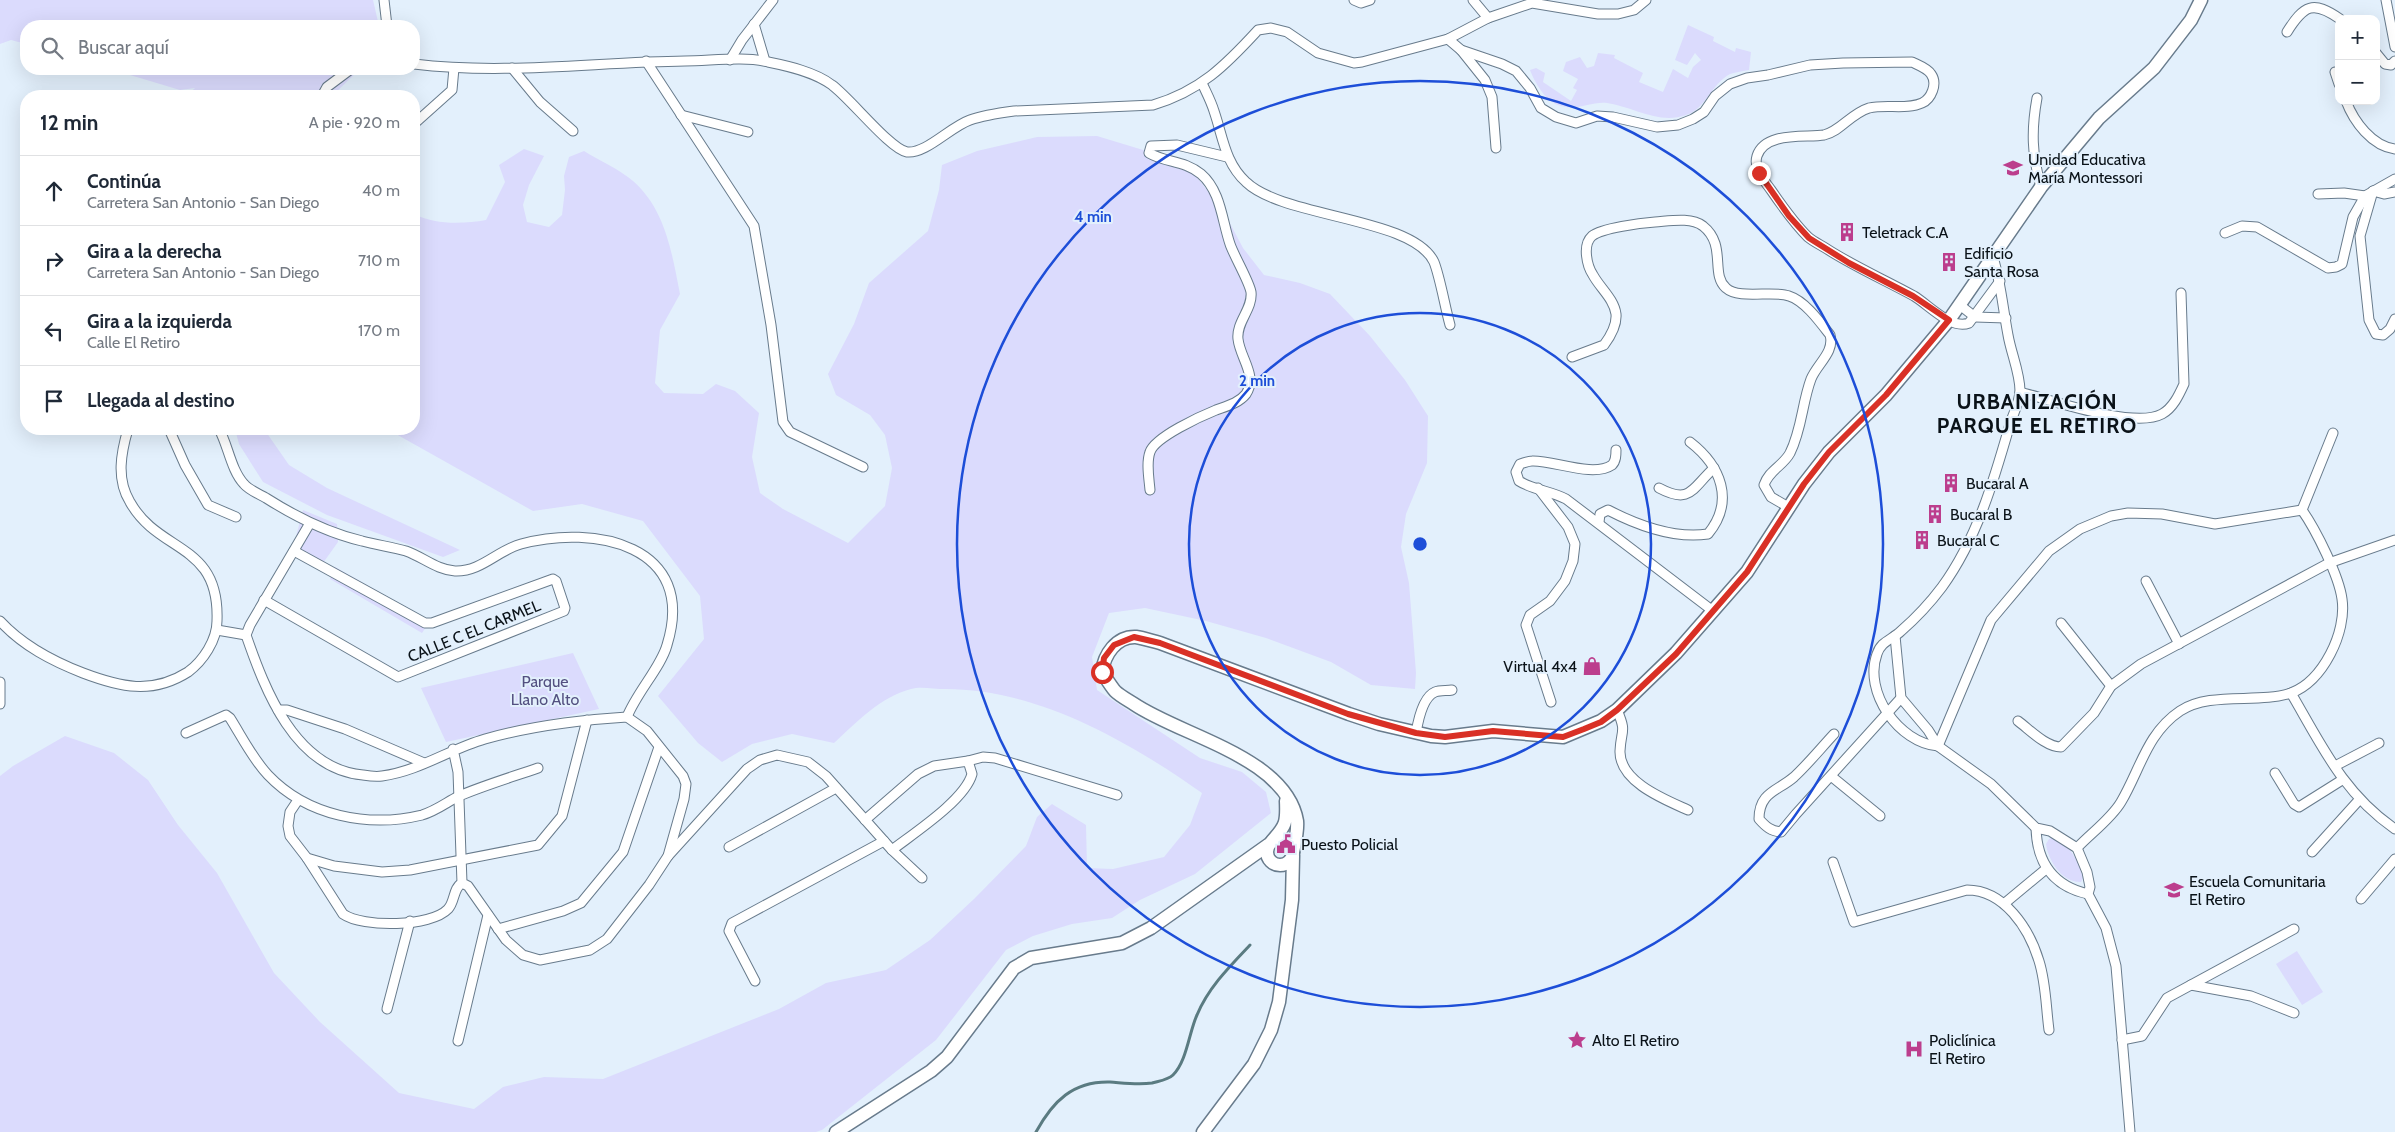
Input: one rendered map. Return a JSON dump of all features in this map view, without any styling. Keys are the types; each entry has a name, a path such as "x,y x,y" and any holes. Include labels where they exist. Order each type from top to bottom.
{"street":[{"path":"384,0 386,20"},
{"path":"730,60 773,0"},
{"path":"1473,0 1488,18"},
{"path":"420,65 454,68 512,68 646,61 765,61 801,71 830,83 850,100 898,149 908,152 930,146 940,136 969,120 995,114 1014,111 1152,106 1172,100 1202,83 1230,61 1258,30 1271,28 1287,32 1318,53 1354,63 1392,56 1448,40 1488,18 1532,3 1598,14 1618,14 1634,10 1646,0"},
{"path":"1203,1132 1206,1124 1254,1064 1267,1038 1279,1002 1293,883 1293,854 1297,820 1286,796 1268,774 1240,756 1148,713 1116,692 1102,672 1104,658 1114,645 1134,637 1160,643 1348,714 1416,733 1445,737 1493,731 1563,737 1601,722 1617,710 1676,654 1747,572 1829,452 1886,395 1961,306 2040,187 2099,118 2154,68 2191,20 2201,0"},
{"path":"2386,0 2395,48"},
{"path":"2287,32 2304,10 2314,6 2323,7 2335,15"},
{"path":"754,24 765,61"},
{"path":"1448,40 1461,50 1485,80 1492,97 1496,148"},
{"path":"1461,50 1502,64 1516,71 1530,88 1541,108 1556,117 1576,122 1597,116 1613,117 1657,127 1678,126 1693,119 1704,112 1715,96 1730,84 1747,78 1810,65 1843,62 1912,62 1932,74 1934,84 1930,96 1924,102 1914,106 1870,108 1858,112 1839,128 1827,134 1805,137 1786,136 1772,141 1758,153 1756,162 1759,173 1789,216 1809,238 1849,263 1913,296 1949,320 1960,325 1975,317 2000,281"},
{"path":"2380,58 2385,64 2391,65 2395,61"},
{"path":"646,61 754,226 771,325 783,422 790,432 863,467"},
{"path":"420,119 452,90 454,68"},
{"path":"512,68 540,102 572,131"},
{"path":"325,90 343,75"},
{"path":"1202,83 1214,110 1227,157 1246,183 1260,193 1398,234 1421,247 1434,263 1450,324"},
{"path":"2037,98 2032,128 2035,164 2040,187"},
{"path":"2348,105 2358,124 2369,135 2387,148 2395,148"},
{"path":"681,115 748,132"},
{"path":"1150,490 1148,469 1150,452 1153,446 1166,436 1236,402 1248,388 1250,377 1239,345 1238,334 1251,292 1229,242 1219,206 1209,182 1197,171 1182,163 1149,153 1151,146 1177,144 1227,157"},
{"path":"2225,233 2242,226 2251,225 2328,268 2336,268 2342,264 2346,254 2353,217 2369,194 2395,178"},
{"path":"2318,194 2384,194 2395,192"},
{"path":"2369,194 2360,236 2369,320 2376,334 2383,335 2390,329 2395,319"},
{"path":"1572,357 1604,345 1615,324 1616,315 1612,303 1592,274 1586,256 1588,242 1592,236 1604,231 1652,222 1693,221 1701,225 1715,242 1720,278 1726,288 1739,293 1790,296 1812,314 1830,335 1830,350 1812,377 1796,441 1789,455 1769,473 1764,485 1771,497 1790,508"},
{"path":"1938,746 1925,745 1910,737 1886,712 1878,695 1874,668 1877,653 1883,642 1895,636 1925,608 1966,550 2002,458 2020,392 2000,281 1993,257"},
{"path":"2020,392 2105,414 2133,419 2162,415 2179,396 2184,384 2181,293"},
{"path":"1961,306 1975,317 2006,318"},
{"path":"2077,848 2120,804 2156,732 2181,710 2196,704 2217,700 2290,693 2313,679 2333,650 2342,615 2342,600 2338,581 2302,510 2333,432"},
{"path":"0,622 26,645 59,664 111,684 154,686 174,681 192,669 206,654 217,630 216,595 209,575 198,559 154,528 140,516 129,502 120,466 127,435"},
{"path":"172,435 185,465 208,506 236,518"},
{"path":"221,435 235,470 244,484 286,511 341,535 406,551 439,568 455,571 470,569 518,544 564,537 596,539 620,545 643,554 656,564 666,578 672,599 673,618 667,646 634,698 627,717"},
{"path":"1599,522 1600,514 1608,510 1626,519 1675,534 1694,536 1708,534 1721,510 1722,485 1705,453 1690,442"},
{"path":"1616,450 1616,458 1612,465 1602,468 1586,469 1532,461 1520,464 1516,468 1519,481 1553,492 1566,499 1599,522 1713,611"},
{"path":"1659,488 1674,496 1685,495 1698,485 1714,468"},
{"path":"1538,488 1568,527 1576,544 1573,561 1565,581 1550,601 1530,615 1526,626 1551,702"},
{"path":"1938,746 1991,620 2050,551 2080,528 2111,516 2128,513 2162,514 2215,524 2302,510"},
{"path":"310,523 264,600 246,635 257,667 278,710 301,742 320,759 352,774 380,777 406,771 453,749 525,728 627,717 647,731 683,776 686,784 684,799 668,856"},
{"path":"2018,720 2046,742 2055,747 2061,747 2094,713 2111,686 2141,664 2329,563 2395,540"},
{"name":"CALLE C EL CARMEL","path":"264,600 398,677 564,611 565,605 556,581 548,580 425,623 294,551"},
{"path":"2146,581 2179,644"},
{"path":"2061,623 2111,686"},
{"path":"217,630 246,635"},
{"path":"1895,636 1901,698 1928,730 1938,746 1991,784 2036,828 2050,831 2077,848 2087,872 2090,887 2088,894"},
{"path":"0,682 0,704"},
{"path":"1416,733 1420,716 1431,695 1436,692 1452,690"},
{"path":"2290,693 2342,780 2360,800 2395,829"},
{"path":"1834,734 1794,777 1770,793 1762,802 1759,819 1765,826 1774,831 1781,832 1886,712 1901,698"},
{"path":"278,710 288,710 345,729 424,763"},
{"path":"1617,710 1624,727 1620,752 1624,766 1643,789 1688,810"},
{"path":"186,733 226,715 230,718 267,774 298,800 325,813 361,819 391,820 424,814 458,796 538,768"},
{"path":"307,858 334,866 382,872 410,870 538,845 562,816 587,720"},
{"path":"2335,766 2379,744"},
{"path":"498,929 581,903 623,852 659,747"},
{"path":"298,800 290,812 288,826 290,836 307,858 343,914 350,918 383,924 441,915 450,908 458,886 462,882 458,772 453,749"},
{"path":"462,882 468,886 506,940 523,955 540,960 590,950 607,939 649,886 668,856 747,769 760,760 776,755 808,762 836,788 892,850 922,878"},
{"path":"865,820 918,774 934,766 982,757 995,758 1117,795"},
{"path":"892,850 947,807 961,791 972,774 968,761"},
{"path":"2275,772 2294,804 2299,807 2342,780"},
{"path":"1831,776 1880,816"},
{"path":"729,847 836,788"},
{"path":"1286,796 1287,820 1281,831 1269,844 1267,853 1285,879 1290,908"},
{"path":"2312,852 2360,800"},
{"path":"2036,828 2036,840 2046,869 2071,888 2088,894 2106,928 2112,946 2130,1132"},
{"path":"836,1132 931,1071 948,1057 1014,968 1031,958 1122,943 1151,928 1246,858 1277,838 1285,839 1291,844 1293,854 1287,863 1273,863 1246,858"},
{"path":"755,981 729,931 732,923 884,841"},
{"path":"2361,899 2395,859"},
{"path":"1833,862 1854,922 1967,890 1978,890 2005,903 2031,941 2040,962 2049,1030"},
{"path":"2005,903 2046,869"},
{"path":"458,1041 488,915"},
{"path":"387,1009 410,921"},
{"path":"2122,1040 2142,1036 2168,998 2294,929"},
{"path":"2190,985 2251,996 2294,1013"}],"green space":[{"path":"0,0 373,0 378,20 20,20 20,42 11,40 0,44"},
{"path":"1688,25 1714,37 1713,41 1735,52 1736,48 1751,52 1749,70 1730,74 1723,78 1699,107 1693,112 1676,118 1656,117 1607,103 1595,103 1577,107 1558,105 1553,103 1541,90 1530,70 1536,68 1545,73 1543,82 1571,101 1577,90 1573,88 1578,79 1563,71 1566,62 1580,57 1587,68 1594,66 1598,53 1615,55 1614,58 1643,73 1639,82 1663,92 1673,69 1688,78 1693,67 1701,60 1695,53 1687,65 1675,60"},
{"path":"130,75 354,75 338,90 193,90 195,88 180,90"},
{"path":"1097,136 1186,163 1224,212 1243,248 1264,275 1300,283 1330,294 1370,336 1405,380 1428,416 1427,463 1406,514 1401,547 1409,583 1416,673 1415,689 1371,685 1331,662 1266,638 1206,621 1145,608 1109,613 1092,657 1097,690 1200,758 1242,772 1266,792 1271,813 1195,874 1140,900 1112,918 1072,924 1033,936 1006,950 936,1040 822,1130 816,1132 0,1132 0,776 13,766 65,736 114,753 148,780 178,825 217,873 274,973 320,1022 399,1093 474,1109 503,1087 544,1077 603,1079 779,1009 826,983 886,970 930,940 974,899 1026,846 1037,817 1052,804 1086,825 1087,868 1113,869 1164,857 1190,825 1202,793 1113,737 1081,721 1048,708 1014,698 980,691 915,688 900,693 879,704 834,743 792,734 752,744 722,762 698,743 658,696 704,639 700,596 643,521 582,504 533,511 398,435 420,435 420,217 449,223 486,220 505,182 499,165 524,149 544,156 529,185 523,205 527,222 549,227 562,215 565,190 564,176 569,157 584,151 633,181 653,205 666,233 680,294 660,330 655,383 664,393 703,394 716,384 735,391 759,413 752,457 760,493 783,509 848,543 885,506 892,468 885,435 870,415 836,395 828,374 854,324 869,283 928,231 939,190 942,165 977,151 1037,137"},
{"path":"237,435 268,435 289,465 327,488 460,550 443,557 327,515 263,482 239,444"},
{"path":"303,510 337,524 338,542 323,563 293,548"},
{"path":"335,567 430,621 422,633 330,579"},
{"name":"Parque Llano Alto","path":"573,653 599,709 446,742 421,688"},
{"path":"2053,837 2064,844 2073,854 2083,878 2081,882 2068,879 2062,875 2053,863 2046,844"},
{"path":"2297,951 2323,992 2302,1005 2276,964"}],"waterway":[{"path":"1036,1132 1057,1102 1075,1089 1097,1083 1152,1083 1171,1077 1182,1062 1194,1022 1207,996 1220,978 1250,945"}],"place":[{"name":"Unidad Educativa María Montessori","path":"2013,168"},
{"name":"Teletrack C.A","path":"1847,232"},
{"name":"Edificio Santa Rosa","path":"1949,262"},
{"name":"Bucaral A","path":"1951,483"},
{"name":"Bucaral B","path":"1935,514"},
{"name":"Bucaral C","path":"1922,540"},
{"name":"Virtual 4x4","path":"1592,666"},
{"name":"Puesto Policial","path":"1286,844"},
{"name":"Escuela Comunitaria El Retiro","path":"2174,890"},
{"name":"Alto El Retiro","path":"1577,1040"},
{"name":"Policlínica El Retiro","path":"1914,1049"}],"district":[{"name":"URBANIZACIÓN PARQUE EL RETIRO","path":"2037,413"}],"route":[{"path":"1102,672 1104,658 1114,645 1134,637 1160,643 1348,714 1379,724 1431,736 1445,737 1493,731 1510,734 1563,737 1601,722 1617,710 1676,654 1747,572 1804,484 1829,452 1886,395 1949,320 1913,296 1849,263 1809,238 1789,216 1759,173"}]}
